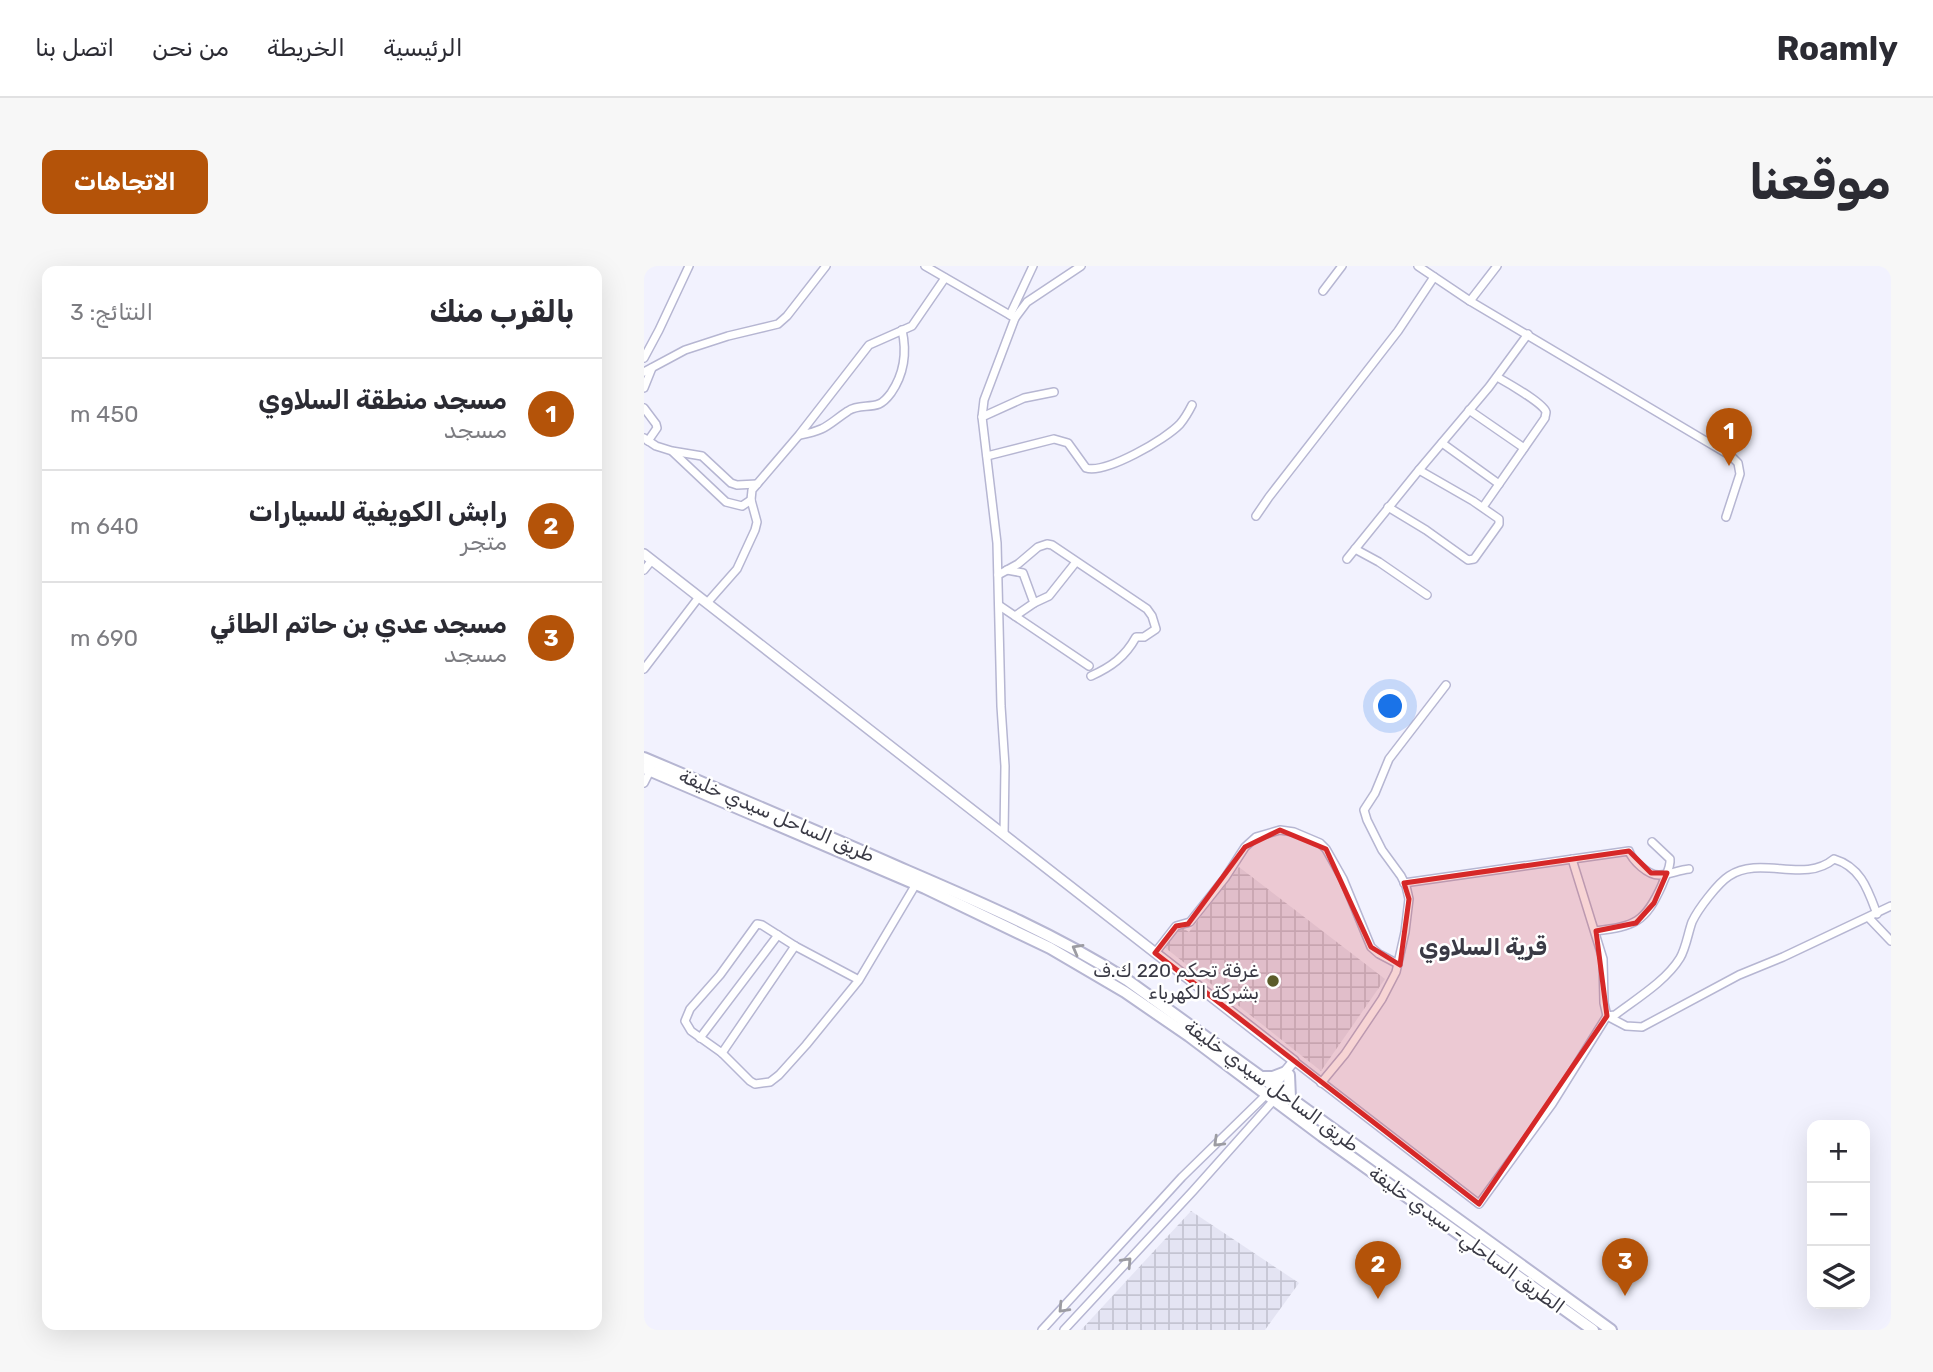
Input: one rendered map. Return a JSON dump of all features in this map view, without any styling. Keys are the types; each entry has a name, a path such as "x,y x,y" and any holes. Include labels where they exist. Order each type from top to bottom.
{"highway":[{"name":"طريق الساحل سيدي خليفة","path":"644,758 948,888 1080,951 1127,980 1262,1077 1277,1094 1611,1330"},
{"name":"الطريق الساحلي- سيدي خليفة","path":"647,769 1002,923 1115,986 1277,1094 1593,1330"},
{"path":"1262,1077 1279,1076 1290,1069"},
{"path":"1277,1094 1290,1069"}],"street":[{"path":"644,358 689,266"},
{"path":"644,388 648,370 685,350 728,335 778,324 826,266"},
{"path":"925,266 1013,317"},
{"path":"1004,835 1005,766 997,543 982,417 984,400 1033,266"},
{"path":"1013,317 1027,302 1081,266"},
{"path":"1323,291 1342,266"},
{"path":"1418,266 1470,301 1731,456 1738,463 1740,474 1726,517"},
{"path":"1470,301 1497,266"},
{"path":"1256,516 1398,331 1434,277"},
{"path":"644,669 703,600 737,569 757,522 751,500 752,490 869,345 912,326 944,278"},
{"path":"799,435 826,428 855,407 879,404 885,400 902,370 905,350 902,330"},
{"path":"1347,559 1497,377 1528,334"},
{"path":"1483,507 1545,418 1546,412 1530,397 1497,377"},
{"path":"982,417 1024,398 1054,392"},
{"path":"987,456 1054,439 1068,443 1086,468 1098,469 1160,440 1180,424 1192,405"},
{"path":"644,408 657,428 646,440 672,451 702,456 731,483 757,484"},
{"path":"1469,411 1524,448"},
{"path":"1442,443 1499,484"},
{"path":"672,451 726,502 742,506 751,500"},
{"path":"1388,507 1471,561 1474,559 1500,521 1483,507 1419,470"},
{"path":"998,575 1038,547 1047,544 1058,548 1147,609 1156,629 1144,637 1136,637 1118,661 1091,676"},
{"path":"1356,549 1427,596"},
{"path":"644,570 648,557 1155,953 1290,1069 1321,1083 1479,1205 1552,1104 1607,1016 1603,960 1572,859"},
{"path":"1015,615 1049,596 1076,562"},
{"path":"1007,570 1023,573 1034,603"},
{"path":"1000,606 1089,666"},
{"path":"1321,1083 1345,1054 1382,999 1396,972 1403,948 1409,899 1404,883 1382,850 1364,810 1375,793 1389,759 1446,685"},
{"path":"644,783 647,769"},
{"path":"1155,953 1175,926 1190,922 1225,878 1245,847 1256,837 1280,830 1320,843 1326,849 1343,878 1371,947 1398,964"},
{"path":"1595,931 1625,928 1636,923 1654,903 1671,866 1670,859 1652,842"},
{"path":"1404,883 1629,850 1632,858 1651,873 1660,875 1689,869"},
{"path":"1607,1016 1615,1015 1656,985 1681,957 1694,919 1709,897 1729,876 1746,869 1758,867 1800,870 1828,864 1834,859 1848,863 1863,881 1877,914"},
{"path":"859,980 762,925 755,925 720,975 690,1009 685,1021 687,1027 722,1053 750,1081 755,1084 770,1082 798,1055 859,980 916,884"},
{"path":"1607,1016 1626,1026 1642,1027 1739,975 1891,906"},
{"path":"1869,918 1891,941"},
{"path":"700,1038 778,935"},
{"path":"722,1053 795,946"},
{"path":"1064,1330 1193,1191 1277,1094 1290,1069"},
{"path":"1042,1330 1182,1177 1277,1094"}],"highlighted area":[{"path":"1280,830 1326,849 1371,947 1400,965 1409,899 1404,883 1629,851 1651,873 1667,873 1654,903 1636,923 1596,931 1607,1016 1479,1204 1155,953 1176,926 1188,924 1245,847"}],"shaded area":[{"path":"1239,867 1385,979 1321,1071 1163,946 1178,925 1189,932"},
{"path":"1191,1211 1299,1283 1265,1330 1081,1330"}],"place":[{"name":"مسجد منطقة السلاوي","path":"1729,466"},
{"name":"غرفة تحكم 220 ك.ف بشركة الكهرباء","path":"1273,981"},
{"name":"مسجد عدي بن حاتم الطائي","path":"1625,1296"},
{"name":"رابش الكويفية للسيارات","path":"1378,1299"}],"district":[{"name":"قرية السلاوي","path":"1483,947"}]}
